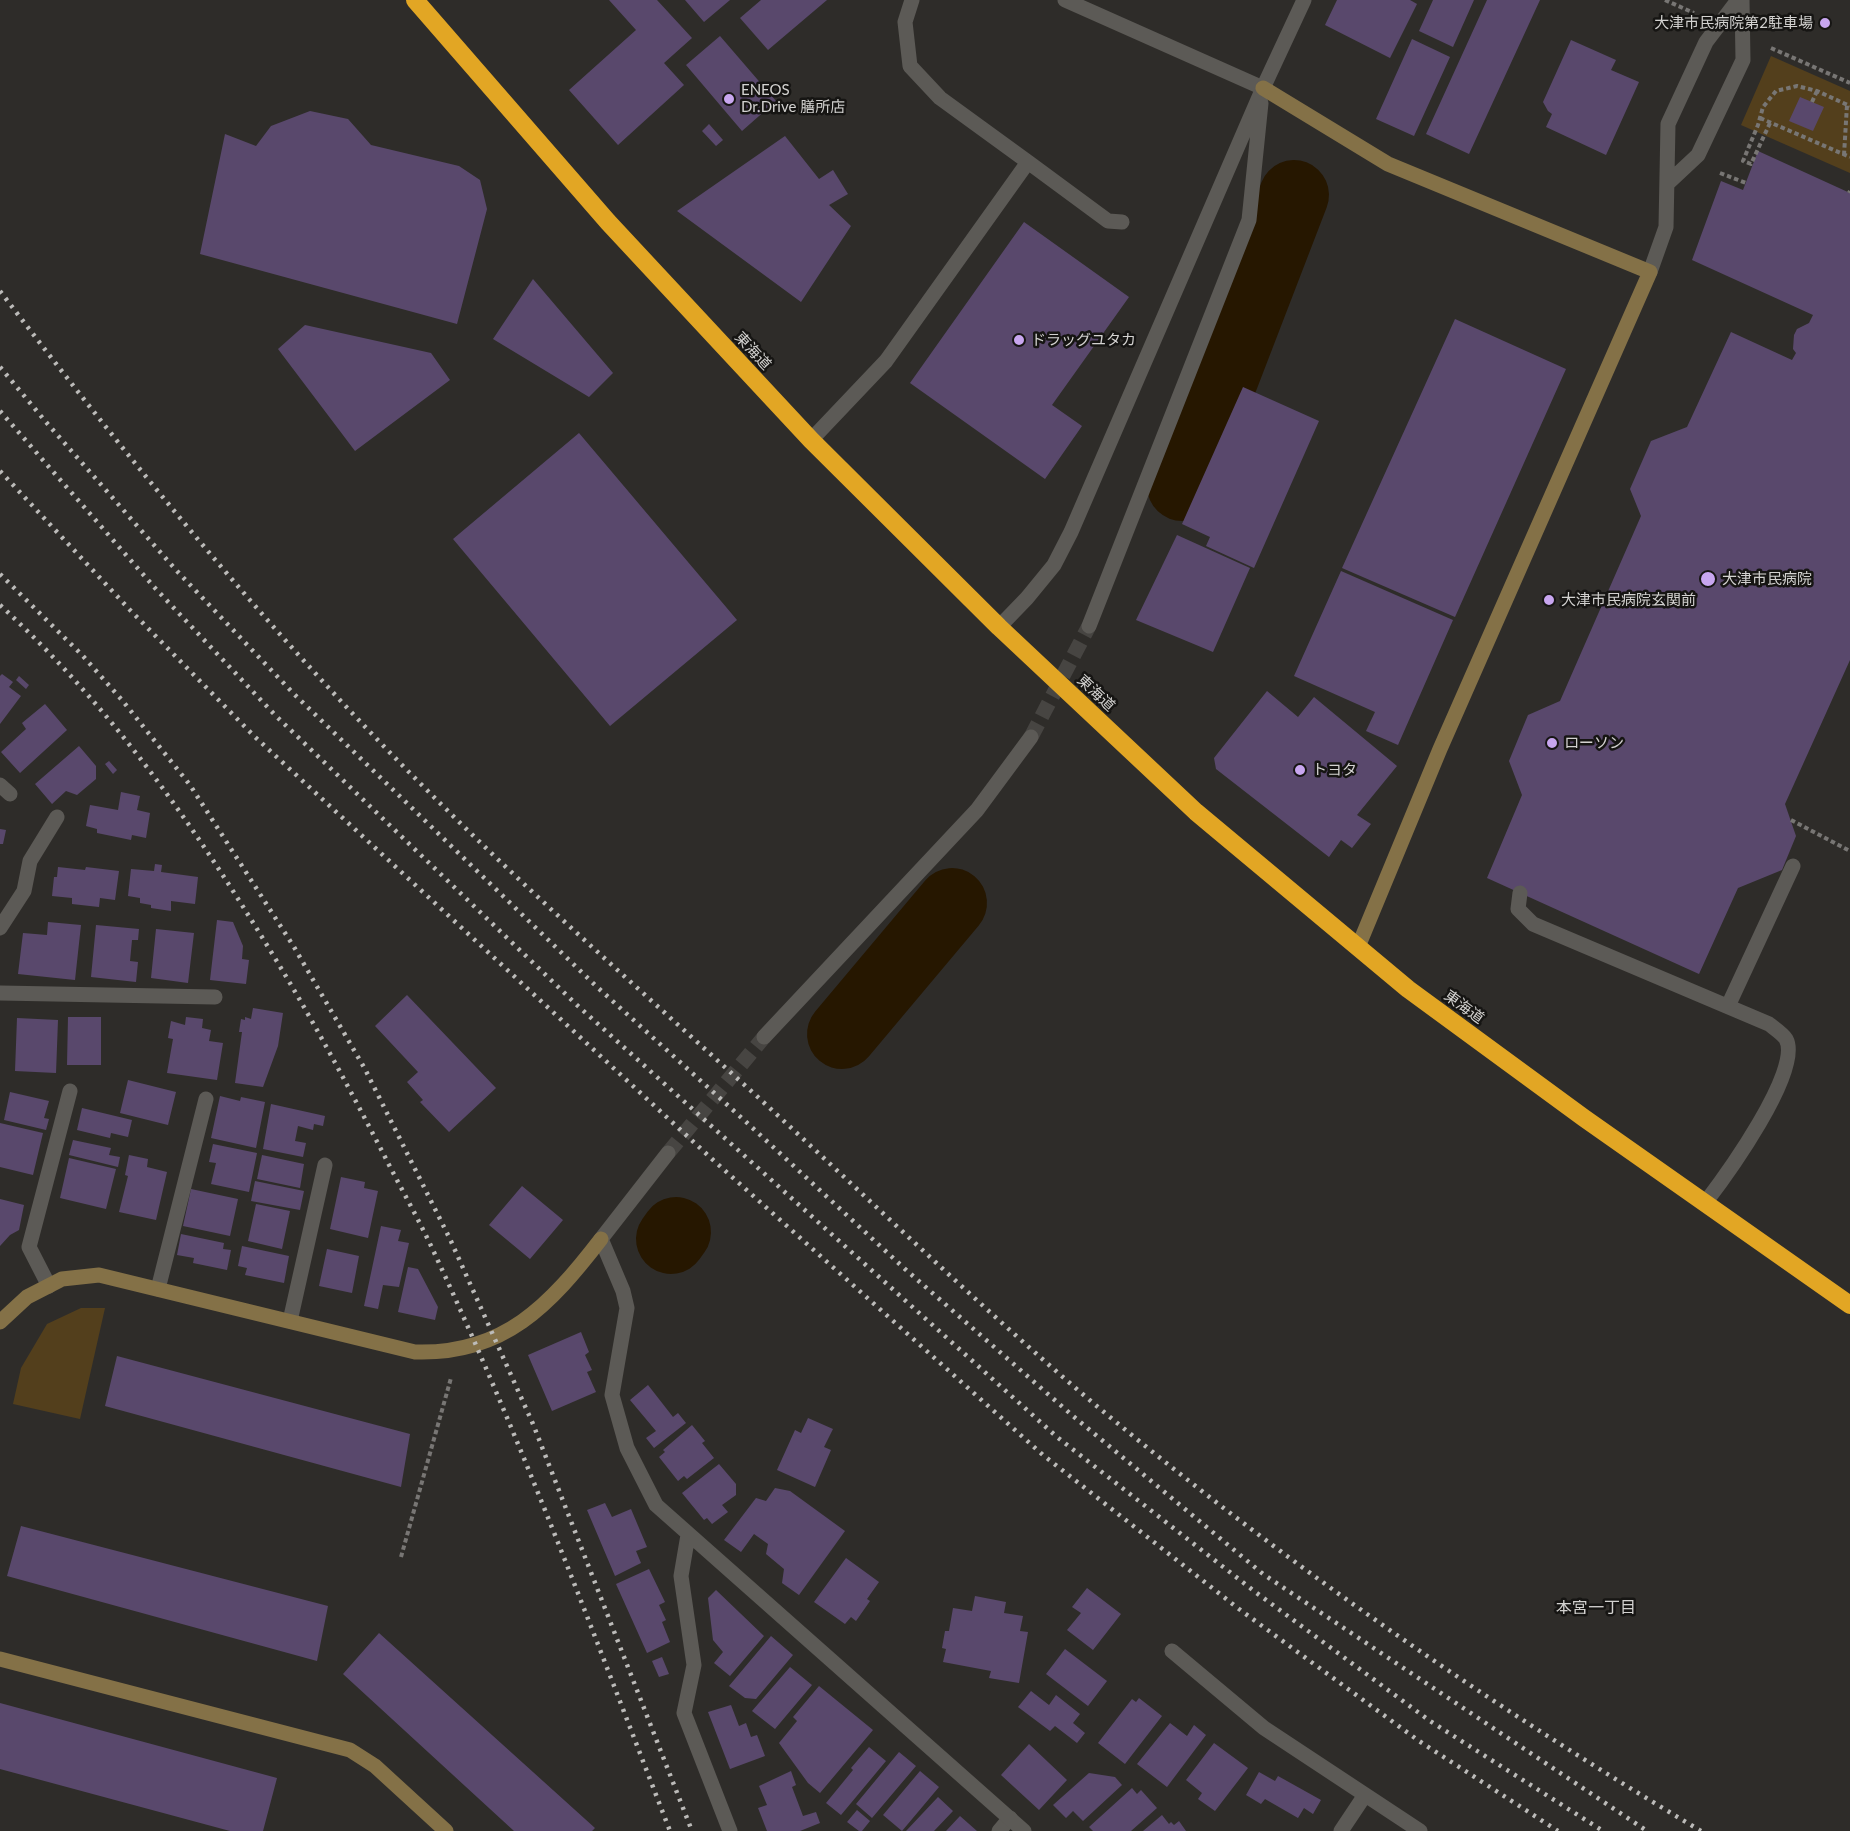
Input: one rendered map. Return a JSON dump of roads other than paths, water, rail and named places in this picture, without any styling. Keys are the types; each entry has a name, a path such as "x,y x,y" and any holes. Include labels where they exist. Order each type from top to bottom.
{"highway":[{"name":"東海道","path":"415,0 608,222 811,440 999,627 1196,812 1418,996 1584,1118 1850,1305"}],"street":[{"path":"912,0 905,22 910,66 940,98 1108,221 1122,222"},
{"path":"1065,0 1263,88 1388,164 1650,272"},
{"path":"999,627 1054,565 1071,532 1263,88 1304,0"},
{"path":"1667,184 1698,154 1743,60 1740,0"},
{"path":"1358,947 1440,749 1650,272 1666,227 1668,124 1706,42 1740,0"},
{"path":"1089,626 1249,220 1263,88"},
{"path":"811,440 886,361 1028,162"},
{"path":"764,1038 977,810 1031,737"},
{"path":"0,928 24,891 30,861 57,817"},
{"path":"1728,1006 1794,866"},
{"path":"1520,893 1518,909 1533,924 1769,1024 1786,1040 1789,1057 1778,1088 1737,1161 1705,1203"},
{"path":"0,993 216,997"},
{"path":"49,1286 29,1246 70,1091"},
{"path":"158,1289 206,1099"},
{"path":"0,1322 27,1297 49,1286 62,1280 99,1275 415,1352 453,1350 494,1337 528,1319 552,1297 601,1239 668,1153"},
{"path":"290,1321 325,1165"},
{"path":"601,1239 623,1291 627,1308 612,1395 627,1448 656,1505 1024,1831"},
{"path":"688,1535 681,1576 694,1665 684,1713 730,1831"},
{"path":"1172,1651 1264,1728 1420,1831"},
{"path":"0,1659 350,1750 375,1766 446,1831"},
{"path":"1341,1831 1365,1796"},
{"path":"999,1831 1010,1818"}],"waterway":[{"path":"1182,486 1294,195"},
{"path":"842,1034 952,903"},
{"path":"671,1239 676,1232"}],"tunnel":[{"path":"1031,737 1089,626"},
{"path":"668,1153 764,1037"}],"railway":[{"path":"0,291 105,426 214,558 327,686 386,748 523,883 1003,1324 1158,1457 1308,1571 1462,1680 1701,1831"},
{"path":"0,367 176,570 294,694 596,986 905,1269 1073,1416 1263,1574 1647,1831"},
{"path":"0,411 155,588 275,715 578,1006 1057,1437 1254,1591 1430,1721 1603,1831"},
{"path":"0,471 130,610 254,736 712,1159 1043,1455 1239,1609 1419,1741 1558,1831"},
{"path":"0,574 83,656 122,700 190,785 294,947 365,1069 450,1239 533,1424 692,1831"},
{"path":"0,605 80,686 115,727 182,814 288,979 330,1053 420,1224 465,1320 556,1537 670,1831"}],"place":[{"name":"大津市民病院第2駐車場","path":"1825,23"},
{"name":"ENEOS Dr.Drive 膳所店","path":"729,99"},
{"name":"ドラッグユタカ","path":"1019,340"},
{"name":"大津市民病院","path":"1708,579"},
{"name":"大津市民病院玄関前","path":"1549,600"},
{"name":"ローソン","path":"1552,743"},
{"name":"トヨタ","path":"1300,770"}],"district":[{"name":"本宮一丁目","path":"1596,1608"}]}
